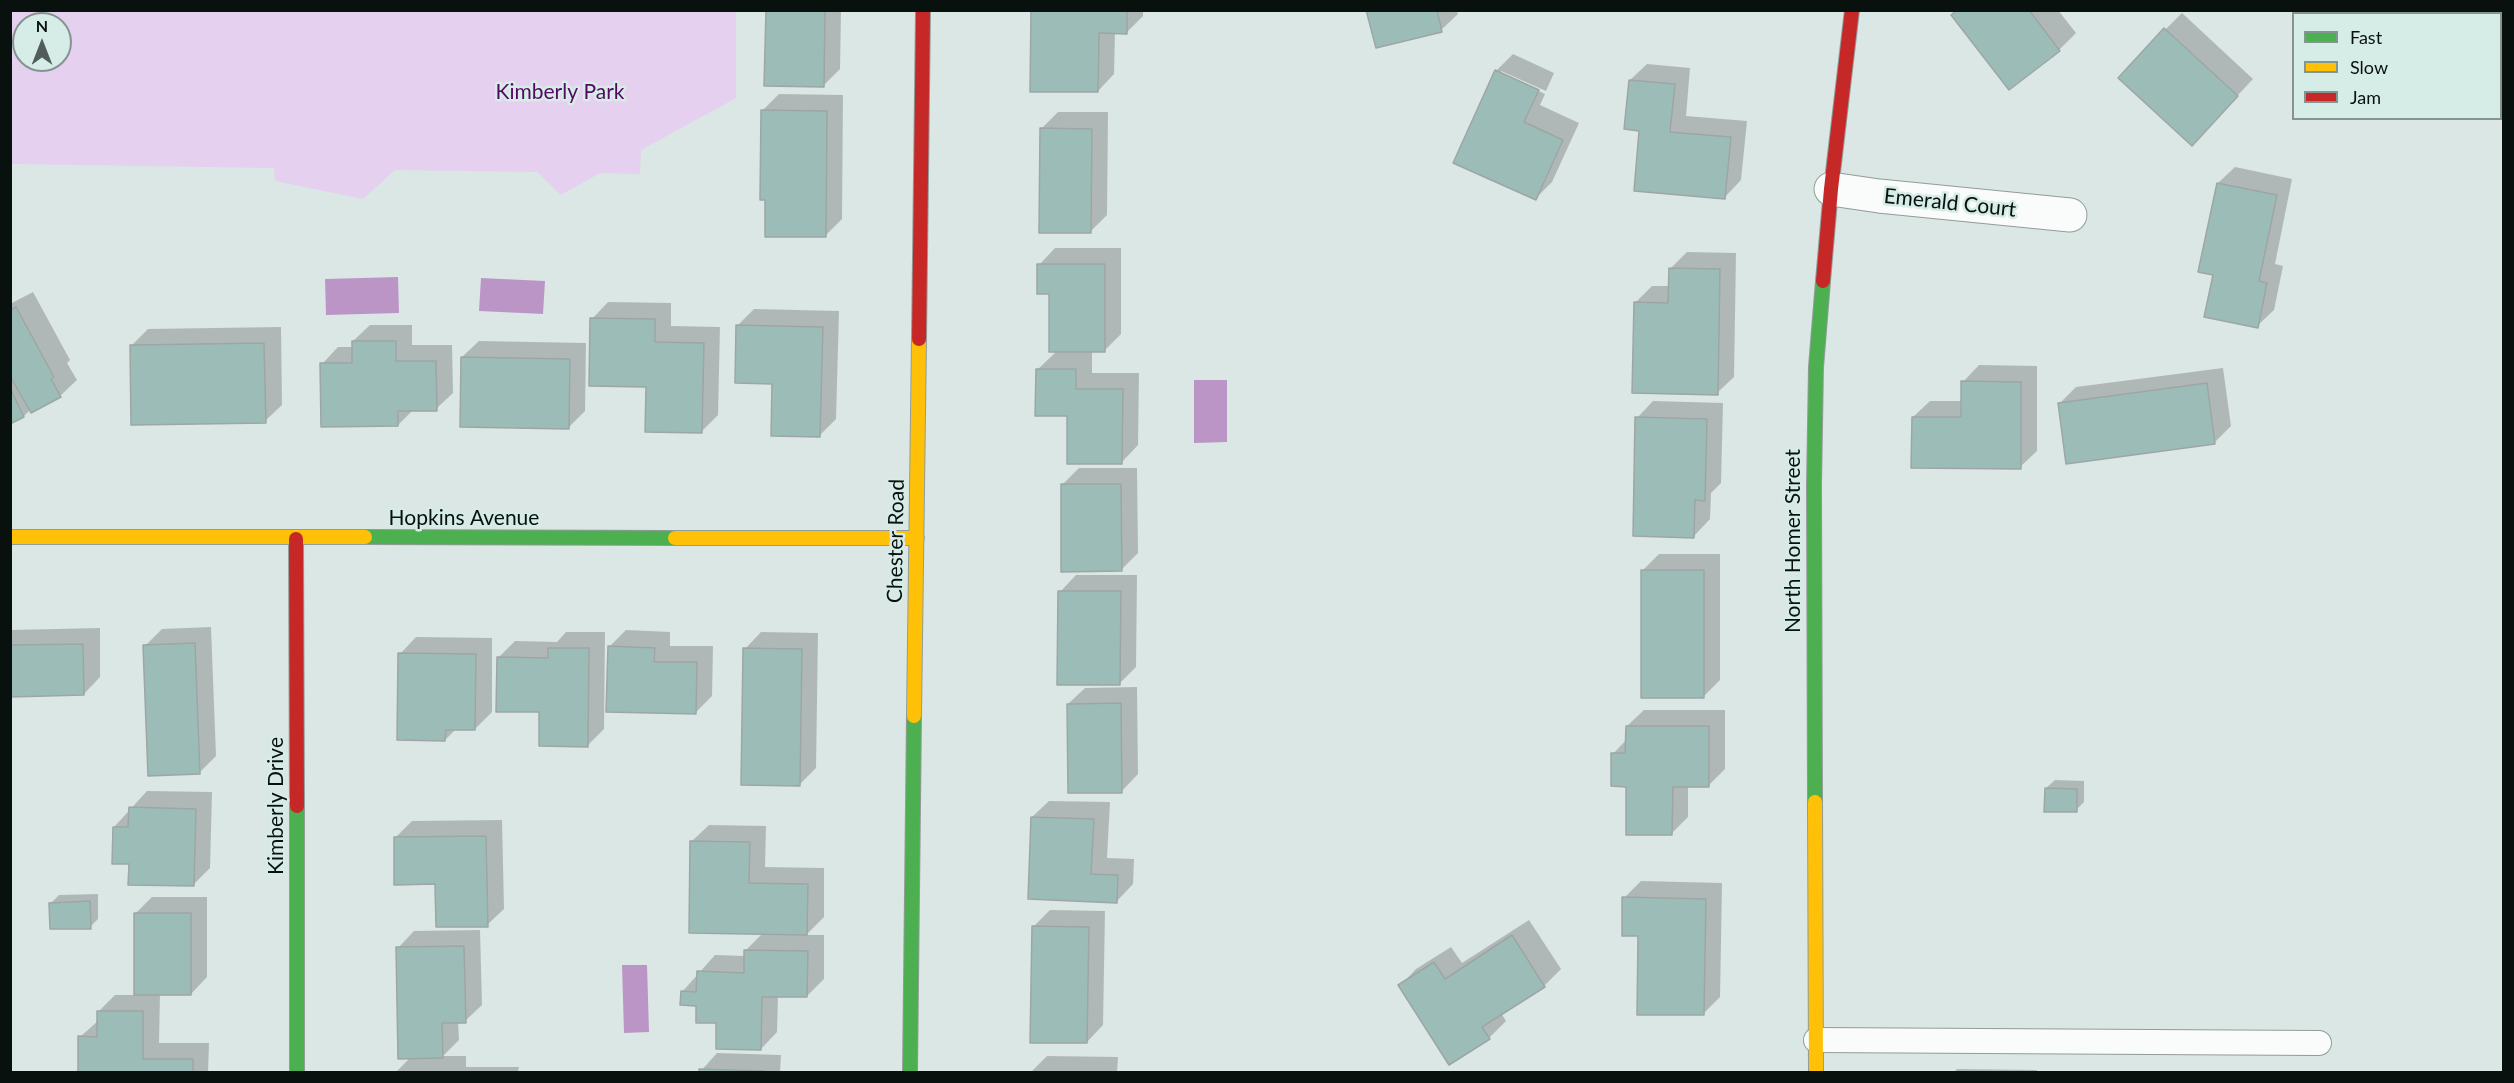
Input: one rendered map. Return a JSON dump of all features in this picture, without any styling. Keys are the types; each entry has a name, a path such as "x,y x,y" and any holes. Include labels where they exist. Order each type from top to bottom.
{"street":[{"name":"Chester Road","path":"910,1072 923,10"},
{"name":"North Homer Street","path":"1816,1072 1815,390 1831,189 1852,10"},
{"name":"Emerald Court","path":"1831,189 2070,215"},
{"name":"Hopkins Avenue","path":"10,537 917,538"},
{"name":"Kimberly Drive","path":"296,539 297,1072"}],"lane":[{"path":"1816,1040 2319,1043"}],"green space":[{"name":"Kimberly Park","path":"11,10 736,11 736,98 641,150 640,174 600,173 561,195 537,172 395,170 363,199 275,181 274,168 13,164 11,166"}],"shaded area":[{"path":"398,277 399,313 326,315 325,279"},
{"path":"481,278 545,281 543,314 479,311"},
{"path":"1194,380 1227,380 1227,442 1194,443"},
{"path":"622,965 647,965 649,1032 624,1033"}],"building":[{"path":"766,10 825,10 824,87 764,86"},
{"path":"1031,10 1127,10 1127,34 1099,33 1098,92 1030,92"},
{"path":"1366,10 1437,10 1442,32 1376,48"},
{"path":"1957,10 2029,10 2060,51 2009,90 1951,15"},
{"path":"2164,28 2238,96 2192,146 2118,78"},
{"path":"1495,70 1539,90 1524,122 1563,140 1536,200 1453,163"},
{"path":"1629,80 1675,84 1670,132 1731,137 1725,199 1634,191 1639,131 1624,129"},
{"path":"761,110 827,111 826,237 765,237 765,200 760,200"},
{"path":"1040,128 1092,129 1091,233 1039,233"},
{"path":"2217,183 2277,195 2259,281 2267,283 2258,328 2204,317 2213,275 2198,272"},
{"path":"1037,264 1105,264 1105,352 1049,352 1049,294 1037,294"},
{"path":"1669,268 1720,269 1718,395 1632,393 1634,302 1668,303"},
{"path":"16,307 54,377 51,379 61,397 31,413 10,376 10,310"},
{"path":"590,318 655,319 655,342 704,343 702,433 645,432 646,387 589,386"},
{"path":"736,325 823,327 820,437 771,436 772,384 735,383"},
{"path":"352,341 396,341 396,361 436,361 437,411 398,411 398,426 321,427 320,363 352,363"},
{"path":"264,343 266,423 131,425 130,345"},
{"path":"461,357 570,359 569,429 460,427"},
{"path":"1036,369 1076,369 1076,389 1123,389 1122,464 1067,464 1067,416 1035,416"},
{"path":"1961,381 2021,382 2021,469 1911,468 1912,417 1961,417"},
{"path":"2207,383 2215,444 2066,464 2058,403"},
{"path":"10,388 24,417 10,424"},
{"path":"1635,417 1707,419 1705,501 1695,500 1694,538 1633,536"},
{"path":"1061,484 1121,484 1122,571 1061,572"},
{"path":"1641,570 1704,570 1704,698 1641,698"},
{"path":"1058,591 1121,591 1120,685 1057,685"},
{"path":"195,643 200,774 148,776 143,645"},
{"path":"83,644 84,695 10,697 10,645"},
{"path":"608,646 655,648 654,662 697,662 696,714 606,712"},
{"path":"548,648 589,648 588,747 539,746 539,712 496,712 497,657 548,658"},
{"path":"743,648 802,649 800,786 741,785"},
{"path":"398,653 476,654 475,730 446,730 445,741 397,740"},
{"path":"1121,703 1122,793 1068,793 1067,704"},
{"path":"1626,726 1709,726 1709,787 1673,787 1672,835 1626,835 1626,787 1611,786 1611,753 1625,753"},
{"path":"2045,788 2077,789 2077,812 2044,812"},
{"path":"129,807 196,809 194,886 128,885 129,864 112,864 113,827 128,827"},
{"path":"1031,817 1094,819 1091,874 1118,875 1117,903 1028,899"},
{"path":"486,836 488,927 436,927 435,884 394,885 394,837"},
{"path":"690,841 750,842 749,883 808,884 807,935 689,933"},
{"path":"1622,897 1706,899 1704,1015 1637,1015 1638,936 1622,936"},
{"path":"90,901 91,929 50,929 49,903"},
{"path":"134,913 191,913 191,995 134,995"},
{"path":"1032,926 1089,927 1087,1043 1030,1043"},
{"path":"1512,935 1545,987 1482,1027 1490,1039 1449,1065 1398,985 1434,962 1445,979"},
{"path":"464,946 466,1023 442,1023 443,1058 398,1059 396,947"},
{"path":"744,950 808,951 807,997 762,997 761,1050 716,1049 716,1023 696,1023 696,1006 680,1005 681,991 696,992 697,971 744,973"},
{"path":"97,1011 143,1011 143,1059 193,1059 193,1072 78,1072 78,1036 97,1037"},
{"path":"699,1069 765,1071 765,1072 699,1072"}],"traffic: fast":[{"path":"1815,802 1814,485 1816,367 1823,281"},
{"path":"365,537 675,538"},
{"path":"910,1072 914,716"},
{"path":"297,806 297,1072"}],"traffic: slow":[{"path":"914,716 919,339"},
{"path":"10,537 365,537"},
{"path":"675,538 917,538"},
{"path":"1815,802 1816,1072"}],"traffic: jam":[{"path":"919,339 923,10"},
{"path":"1823,281 1831,189 1852,10"},
{"path":"296,539 297,806"}]}
